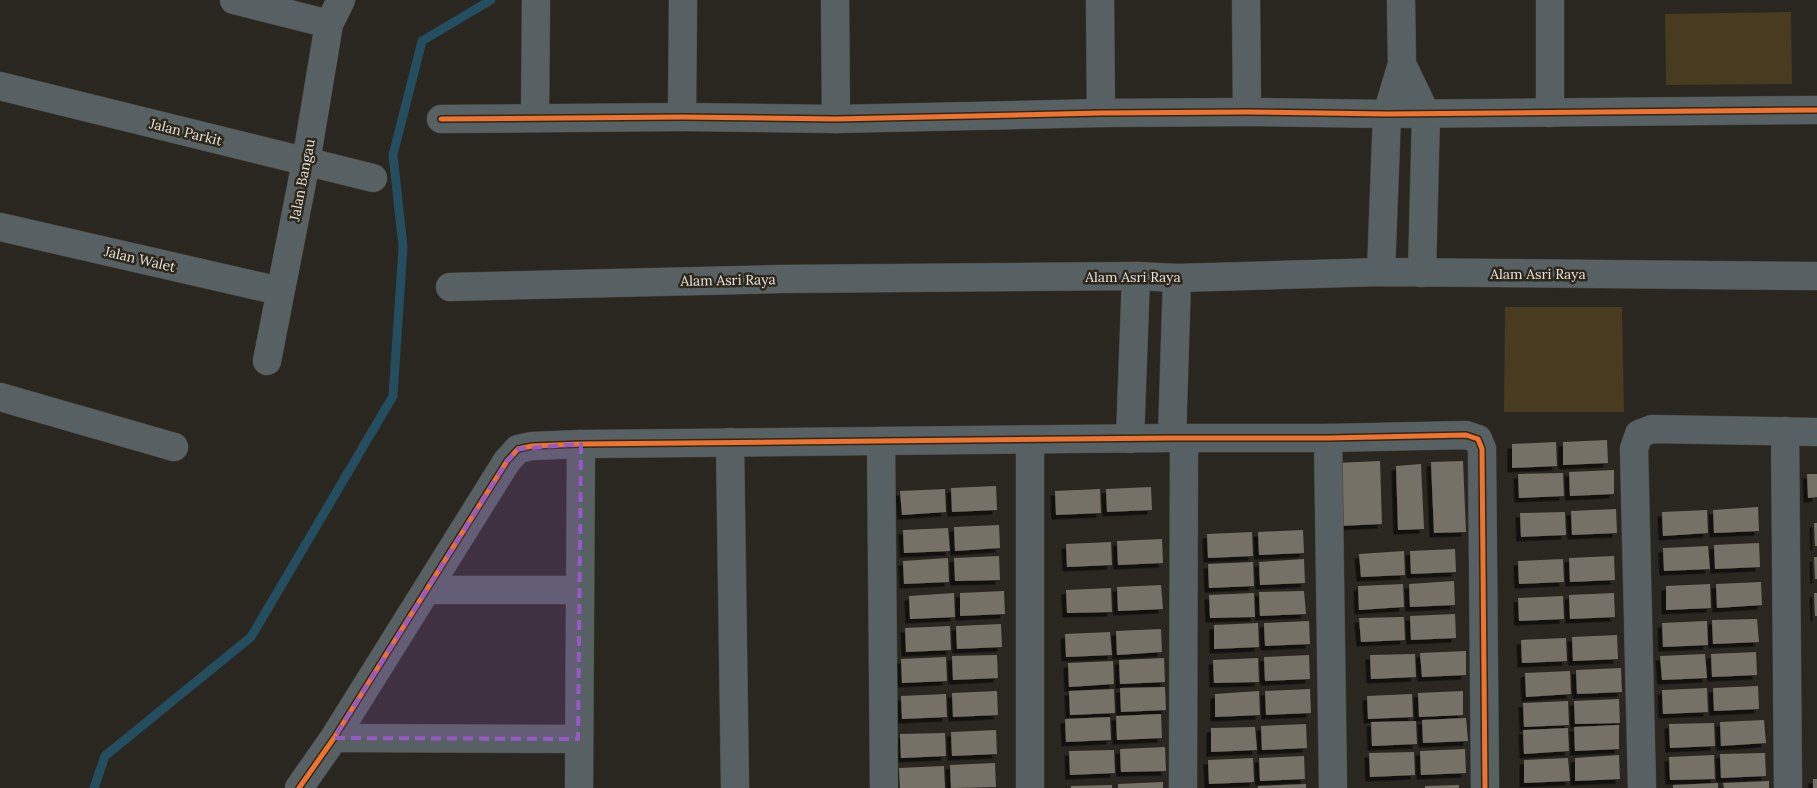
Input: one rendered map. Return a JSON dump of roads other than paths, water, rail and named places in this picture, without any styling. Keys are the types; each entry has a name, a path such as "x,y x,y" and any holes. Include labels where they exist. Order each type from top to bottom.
{"street":[{"path":"234,0 329,24"},
{"name":"Jalan Bangau","path":"267,361 306,162 329,24 341,0"},
{"path":"535,118 536,0"},
{"path":"682,117 683,0"},
{"path":"835,0 836,119"},
{"path":"1100,0 1101,113"},
{"path":"1246,0 1248,112"},
{"path":"1381,272 1387,114 1402,64 1401,0"},
{"path":"1550,0 1550,113"},
{"path":"1402,64 1426,114 1422,273"},
{"name":"Jalan Parkit","path":"0,86 372,178"},
{"path":"442,119 682,117 836,119 1101,113 1426,114 1817,110"},
{"name":"Jalan Walet","path":"0,227 280,291"},
{"name":"Alam Asri Raya","path":"450,287 780,279 1136,276 1177,278 1381,272 1817,276"},
{"path":"1130,439 1136,276"},
{"path":"1177,278 1183,788"},
{"path":"0,397 174,447"},
{"path":"1642,788 1634,448 1639,434 1652,429 1817,432"},
{"path":"1784,432 1788,788"},
{"path":"299,788 334,738 507,461 518,449 532,446 581,444 881,440 1328,438 1466,435 1478,438 1482,450 1485,788"},
{"path":"1328,438 1333,788"},
{"path":"881,440 884,788"},
{"path":"1030,440 1030,788"},
{"path":"730,442 735,788"},
{"path":"579,788 581,444"},
{"path":"428,590 579,590"},
{"path":"334,738 578,739"}],"waterway":[{"path":"94,788 105,756 251,637 393,396 403,247 393,155 422,41 491,0"}]}
